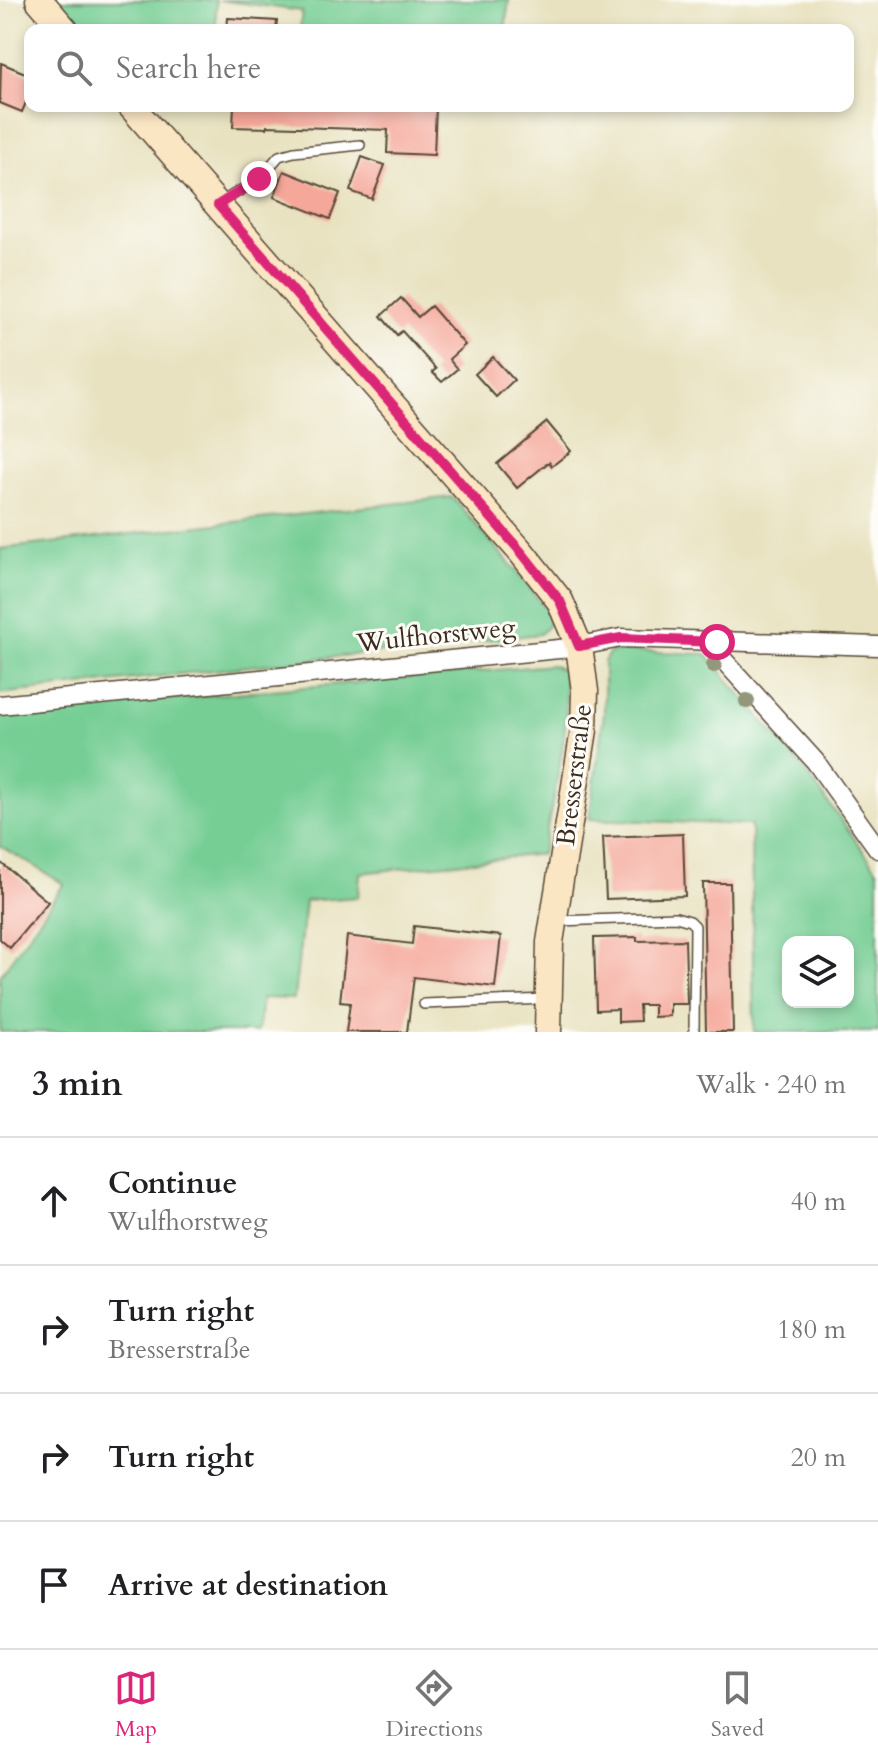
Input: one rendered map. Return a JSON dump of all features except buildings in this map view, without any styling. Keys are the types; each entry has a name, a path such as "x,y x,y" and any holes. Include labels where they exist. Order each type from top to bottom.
{"street":[{"path":"39,0 60,24"},
{"name":"Bresserstraße","path":"136,112 522,553 560,601 579,646 585,691 584,730 550,942 548,1032"},
{"name":"Wulfhorstweg","path":"0,705 579,646 621,638 878,646"},
{"path":"717,642 718,654 815,761 878,849"}],"lane":[{"path":"218,205 259,179 279,156 360,145"},
{"path":"553,921 676,917 690,921 695,926 694,1031"},
{"path":"424,1004 548,999"}],"green space":[{"path":"53,0 216,0 216,24 75,24"},
{"path":"219,0 509,0 506,24 301,24 302,11"},
{"path":"452,497 547,611 549,625 540,634 0,694 0,549"},
{"path":"624,651 706,654 803,768 878,871 878,1032 754,1032 751,825 589,819 604,714 604,662 609,653"},
{"path":"552,665 563,670 566,714 542,854 360,873 358,897 305,901 294,999 262,998 258,1032 0,1032 0,976 64,884 0,846 0,714"}],"route":[{"path":"259,179 218,205 522,553 560,601 579,646 621,638 717,642"}]}
